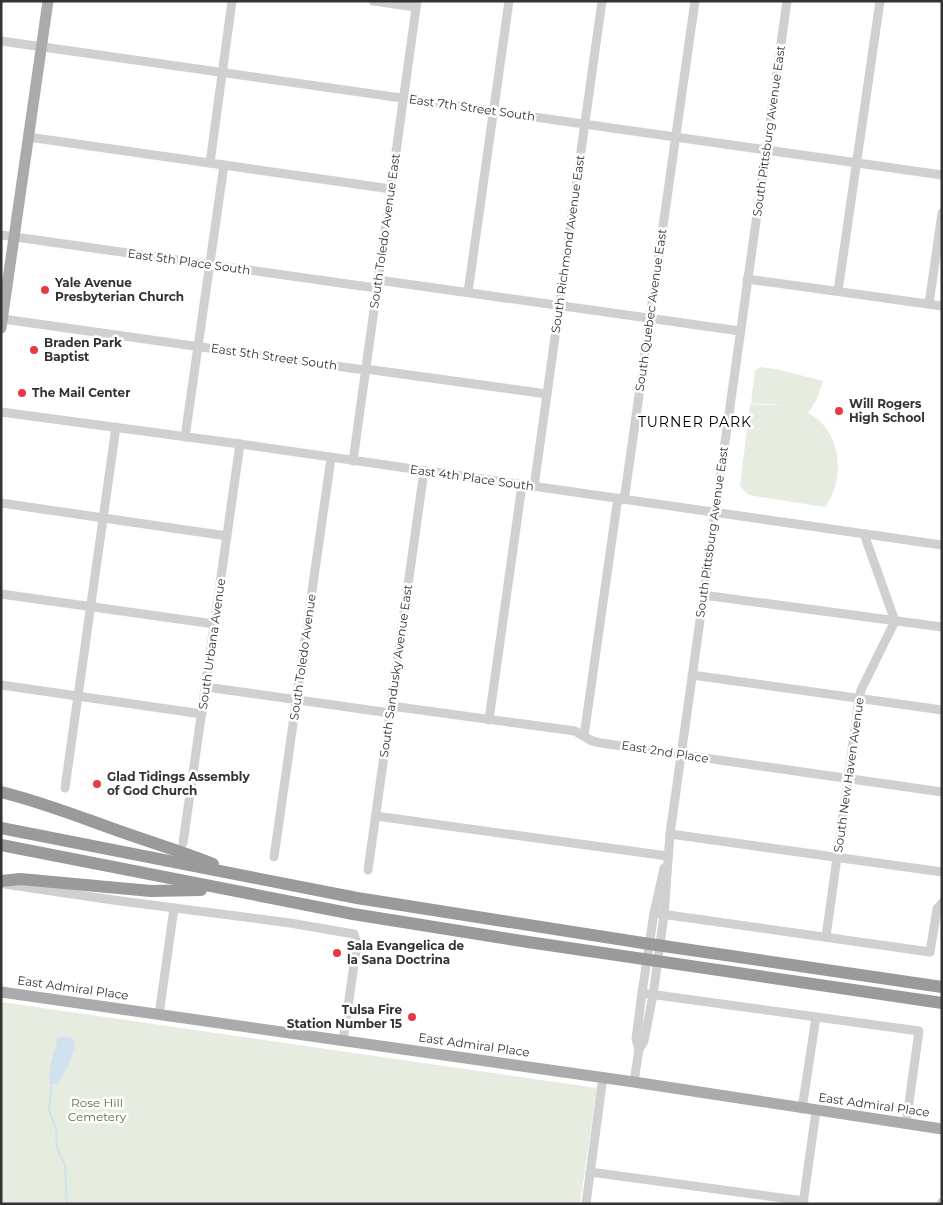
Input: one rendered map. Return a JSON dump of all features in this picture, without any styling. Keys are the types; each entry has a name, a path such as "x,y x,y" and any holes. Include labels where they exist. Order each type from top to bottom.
{"highway":[{"path":"1,792 31,799 177,850 241,875"},
{"path":"1,828 357,898 942,987"},
{"path":"1,845 354,914 942,1003"},
{"path":"1,882 20,879 151,891 226,890"}],"main road":[{"path":"2,323 48,1"},
{"name":"East Admiral Place","path":"1,992 603,1077 942,1129"}],"street":[{"path":"210,163 232,1"},
{"path":"373,1 416,4"},
{"path":"468,292 509,1"},
{"name":"South Richmond Avenue East","path":"534,487 602,1"},
{"name":"South Quebec Avenue East","path":"584,736 617,504 625,494 695,1"},
{"name":"South Pittsburg Avenue East","path":"634,1082 639,1050 644,1041 654,990 664,919 667,856 787,1"},
{"path":"838,291 880,1"},
{"name":"South Toledo Avenue East","path":"353,461 416,4"},
{"name":"East 7th Street South","path":"1,41 942,175"},
{"path":"28,137 391,189"},
{"path":"185,437 224,165"},
{"path":"929,304 942,213"},
{"name":"East 5th Place South","path":"1,235 209,265 468,292 740,331"},
{"path":"747,278 942,306"},
{"name":"East 5th Street South","path":"2,323 198,346 546,394"},
{"name":"East 4th Place South","path":"1,412 240,444 942,545"},
{"path":"65,788 116,427"},
{"name":"South Urbana Avenue","path":"183,843 240,444"},
{"name":"South Toledo Avenue","path":"274,857 331,458"},
{"name":"South Sandusky Avenue East","path":"368,870 424,471"},
{"path":"488,720 522,485"},
{"path":"1,503 227,536"},
{"path":"864,534 895,621"},
{"path":"1,594 214,624"},
{"path":"703,595 942,627"},
{"name":"South New Haven Avenue","path":"826,937 859,698 861,690 895,621"},
{"path":"692,675 942,710"},
{"path":"1,685 202,714"},
{"name":"East 2nd Place","path":"206,687 297,700 575,731 592,741 601,743 942,792"},
{"path":"376,816 667,856"},
{"path":"670,834 942,872"},
{"name":"South Pittsburg Avenue East","path":"639,1050 636,1039 642,988 658,886 667,856"},
{"path":"1,882 42,890 290,923 354,934 357,944 343,1041"},
{"path":"653,918 826,937 930,952 937,909 942,903"},
{"path":"159,1014 174,908"},
{"path":"642,988 816,1017 919,1031 906,1124"},
{"path":"802,1109 816,1017"},
{"path":"586,1204 603,1077"},
{"path":"590,1172 804,1203 816,1111"}],"green space":[{"path":"760,367 776,369 823,381 816,401 808,413 828,431 834,443 837,456 836,483 832,496 825,507 748,495 740,486 750,404 792,406 751,403 755,370"},
{"name":"Rose Hill Cemetery","path":"1,1002 597,1088 580,1204 1,1204"}],"water":[{"path":"70,1037 75,1043 71,1060 57,1084 50,1084 50,1067 58,1038"}],"waterway":[{"path":"52,1084 49,1110 56,1129 57,1148 65,1165 67,1204"}],"place":[{"name":"Yale Avenue Presbyterian Church","path":"45,290"},
{"name":"Braden Park Baptist","path":"34,350"},
{"name":"The Mail Center","path":"22,393"},
{"name":"Will Rogers High School","path":"839,411"},
{"name":"Glad Tidings Assembly of God Church","path":"97,784"},
{"name":"Sala Evangelica de la Sana Doctrina","path":"337,953"},
{"name":"Tulsa Fire Station Number 15","path":"412,1017"}],"district":[{"name":"TURNER PARK","path":"695,422"}]}
